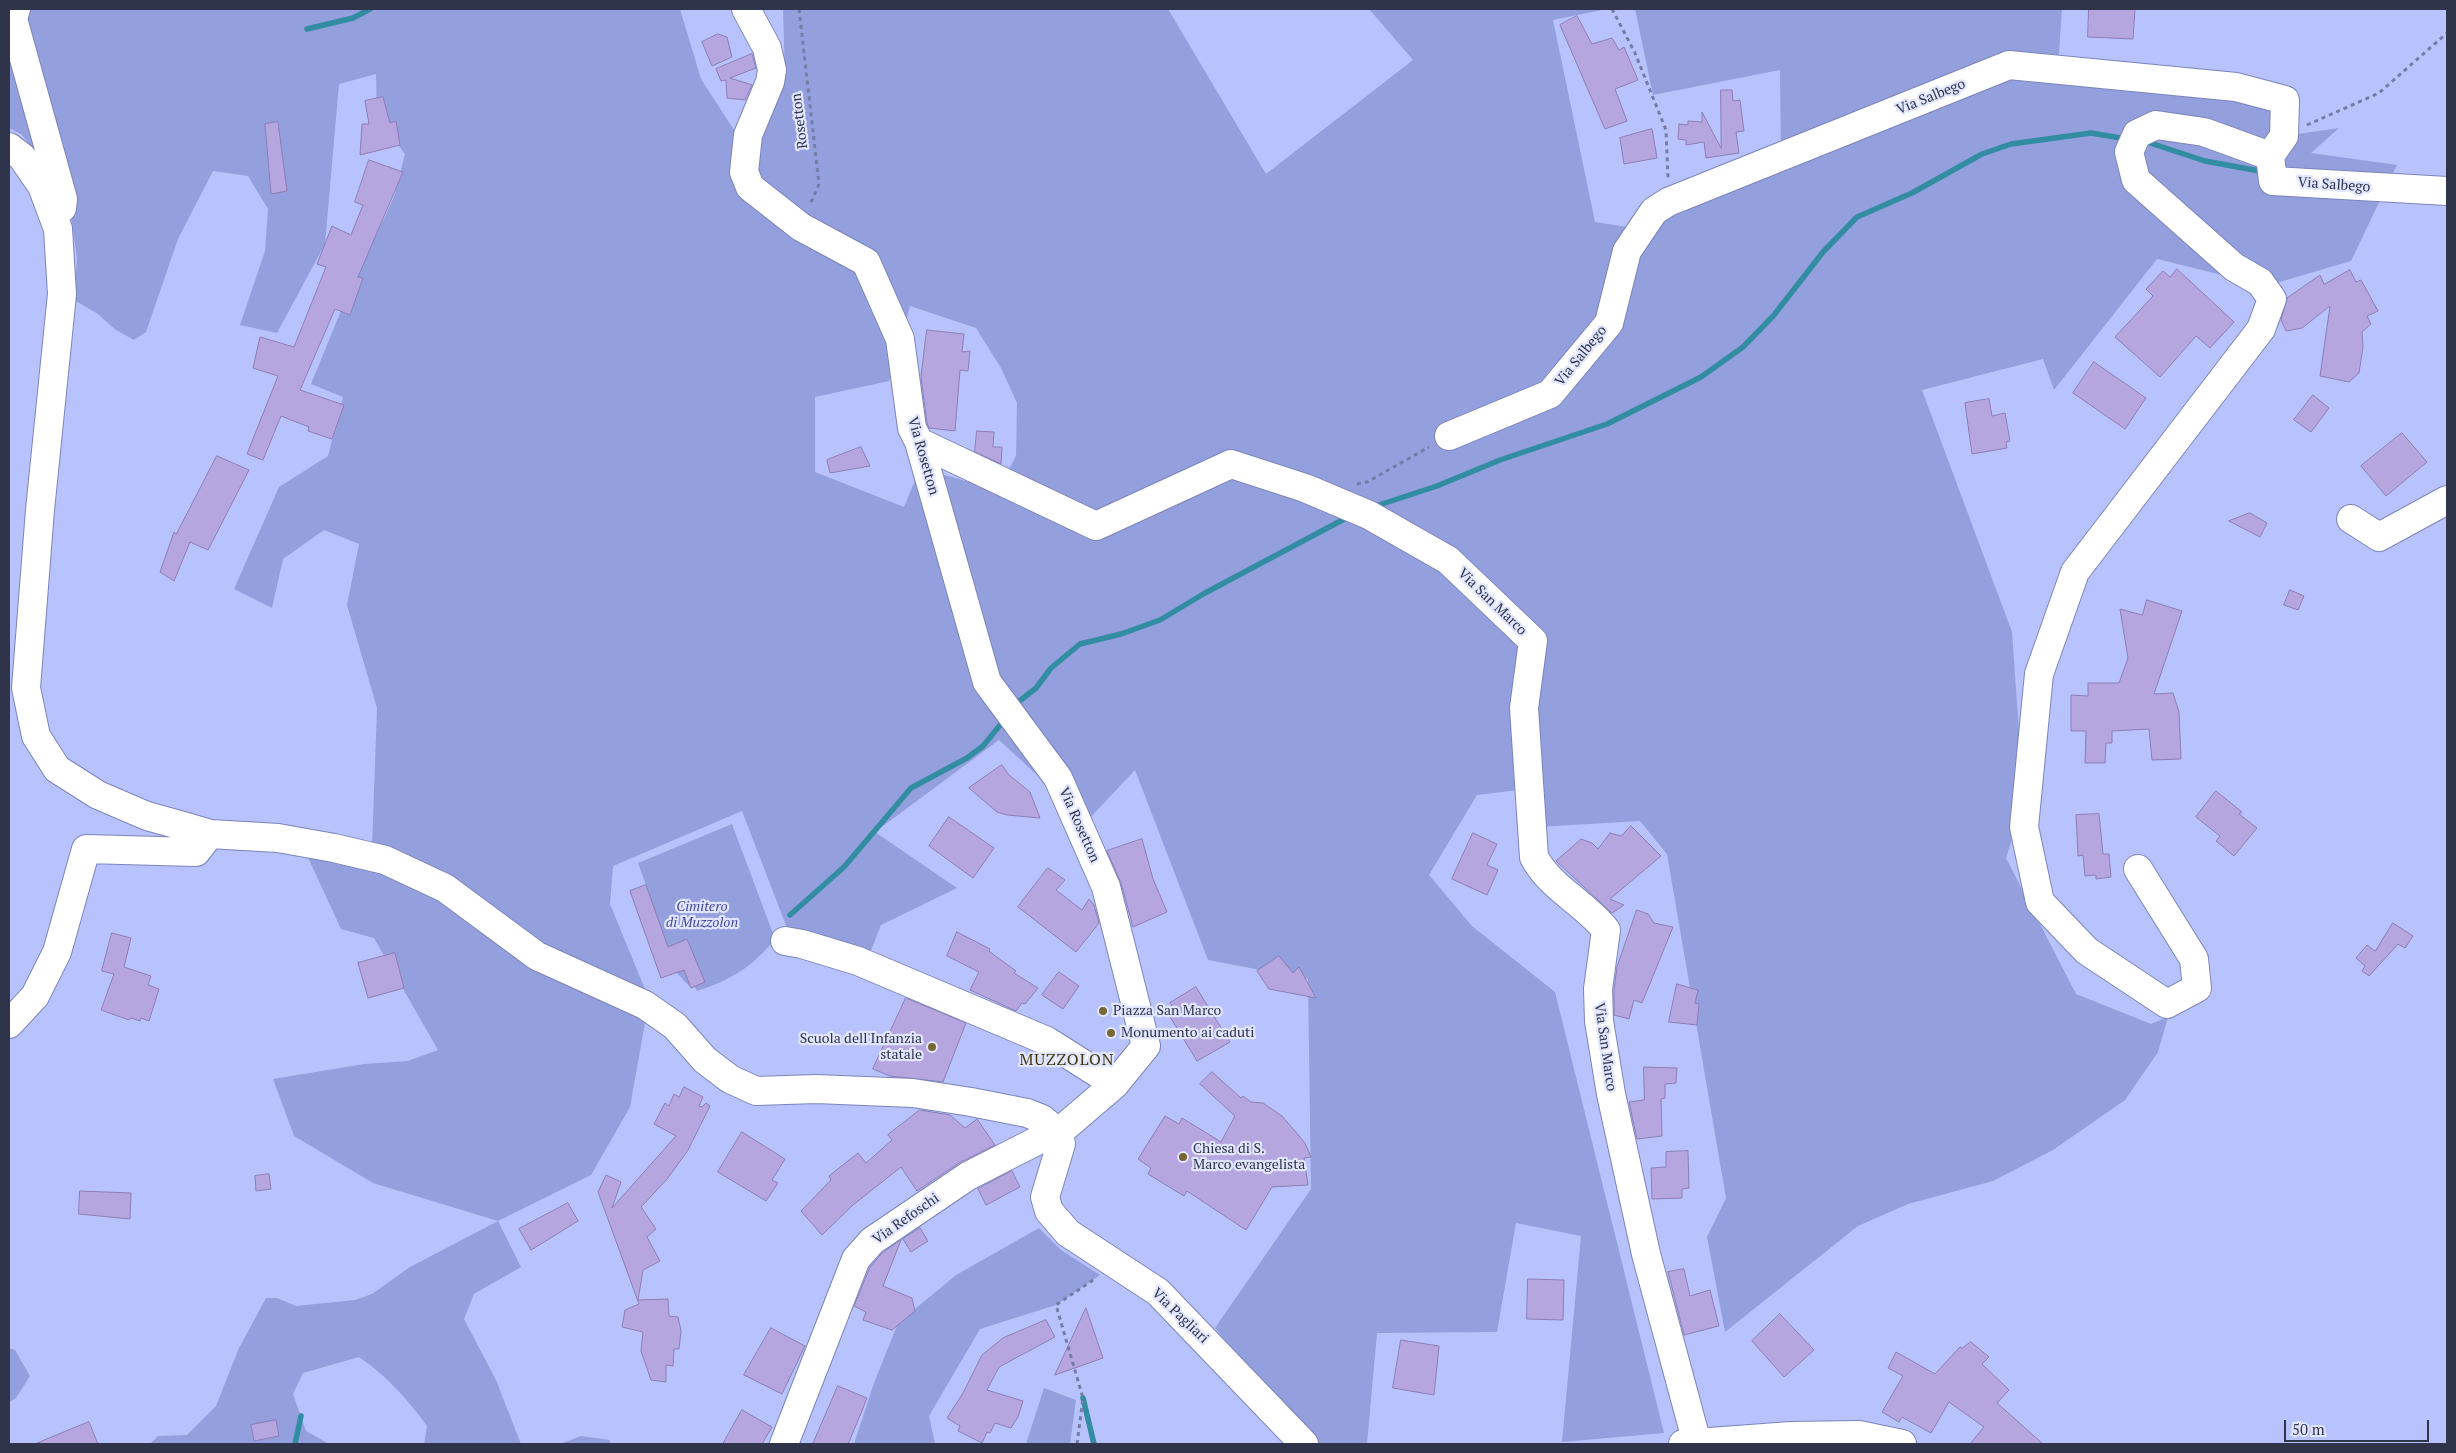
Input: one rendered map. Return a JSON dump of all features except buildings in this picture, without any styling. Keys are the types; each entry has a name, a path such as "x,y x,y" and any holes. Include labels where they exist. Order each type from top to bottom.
{"street":[{"path":"16,9 13,19 63,200 58,229 62,294 39,519 26,688 36,736 57,768 98,796 147,816 210,834 278,838 385,860 445,888 537,956 645,1005 675,1026 705,1060 730,1079 756,1091 816,1089 913,1093 1027,1114 1042,1119 1058,1137 1066,1126 1114,1084 1047,1041 858,961 802,944 785,941"},
{"name":"Via Rosetton","path":"746,9 767,48 772,70 770,82 748,135 744,172 750,187 801,227 866,262 900,339 912,428 919,442 988,682 1058,778 1106,886 1146,1046 1114,1084"},
{"name":"Via Salbego","path":"1449,436 1550,394 1609,323 1627,251 1654,211 1668,202 2009,66 2236,87 2285,100 2276,158 2447,191"},
{"path":"2138,869 2194,959 2197,988 2167,1004 2087,951 2040,902 2024,827 2039,674 2075,572 2261,329 2272,299 2260,282 2234,266 2136,180 2133,143 2156,125 2204,132 2276,158"},
{"path":"9,147 22,157 42,186 58,229"},
{"path":"919,442 1096,526 1231,464 1320,495"},
{"name":"Via San Marco","path":"1320,495 1357,510 1448,560 1533,641 1524,708 1534,858 1542,872 1597,919 1606,930 1598,989 1599,1021 1611,1094 1690,1444"},
{"path":"2352,519 2379,537 2447,500"},
{"path":"9,1024 35,996 57,952 86,849 196,852 210,834"},
{"name":"Via Refoschi","path":"784,1444 856,1260 872,1241 968,1176 1058,1137"},
{"name":"Via Pagliari","path":"1058,1137 1045,1196 1049,1211 1068,1233 1158,1292 1304,1444"},
{"path":"1690,1444 1792,1436 1859,1435 1902,1444"}],"path":[{"name":"Rosetton","path":"798,9 819,184 801,227"},
{"path":"1612,9 1635,53 1666,130 1669,165 1668,202"},
{"path":"2276,158 2379,92 2447,32"},
{"path":"1320,495 1367,482 1449,436"},
{"path":"1077,1444 1083,1398 1056,1305 1100,1275"}],"green space":[{"path":"9,9 680,9 701,79 741,141 762,122 785,77 783,9 1168,9 1266,174 1413,60 1369,9 1607,9 1553,20 1595,222 1627,227 1668,202 1781,158 1780,70 1653,95 1635,9 2062,9 2057,83 2266,99 2284,136 2339,128 2311,153 2397,165 2351,261 2266,286 2157,259 2054,390 2043,359 1922,390 2012,632 2024,803 2006,858 2076,994 2151,1024 2168,1017 2158,1052 2125,1100 2053,1150 1993,1181 1908,1204 1858,1226 1725,1332 1707,1237 1726,1198 1667,854 1640,821 1538,827 1535,788 1477,795 1429,875 1472,926 1555,992 1664,1433 1562,1442 1581,1236 1516,1223 1497,1332 1377,1333 1367,1444 1318,1444 1313,1443 1215,1328 1311,1189 1308,979 1208,960 1135,770 1087,821 999,740 875,832 957,888 881,925 870,953 787,928 742,811 613,866 610,904 649,999 558,957 372,847 377,708 347,605 359,544 324,530 283,559 272,608 234,589 279,487 328,456 343,397 311,384 361,262 395,194 405,154 393,138 377,124 376,74 339,84 325,244 277,333 240,325 265,251 268,209 248,176 213,171 178,239 146,332 134,340 116,330 98,314 74,300 77,258 69,203 40,157 21,134 9,128","holes":["910,306 976,328 1001,368 1017,403 1016,456 998,490 920,468 904,507 815,472 815,397 889,381"]},
{"name":"Cimitero di Muzzolon","path":"732,824 775,939 750,965 720,982 697,991 695,987 691,988 676,972 661,978 630,891 646,885 638,863"},
{"path":"305,851 377,869 439,897 646,1017 630,1107 591,1175 498,1221 373,1183 294,1136 273,1079 364,1064 408,1061 438,1050 374,938 341,929"},
{"path":"498,1221 521,1267 474,1294 464,1319 496,1380 521,1444 424,1444 427,1426 396,1388 359,1357 303,1373 293,1394 306,1431 329,1444 150,1444 158,1436 187,1435 216,1406 239,1348 266,1298 277,1298 296,1306 355,1300 372,1294 410,1267"},
{"path":"1039,1228 1061,1250 1100,1275 1056,1305 980,1329 929,1416 935,1444 854,1444 874,1383 898,1323 956,1275"},
{"path":"9,1348 15,1350 30,1376 16,1398 9,1402"},
{"path":"1044,1388 1076,1400 1070,1444 1026,1444"},
{"path":"581,1436 610,1440 610,1444 560,1444"}],"waterway":[{"path":"307,29 353,18 370,9"},
{"path":"1373,507 1437,486 1500,460 1607,424 1701,377 1743,347 1774,315 1823,252 1857,217 1912,193 1982,154 2011,144 2091,133 2127,139"},
{"path":"2144,141 2205,161 2265,172"},
{"path":"1017,703 1036,688 1051,668 1080,644 1121,634 1160,620 1205,593 1348,517"},
{"path":"790,915 844,867 911,788 967,758 983,746 1005,719"},
{"path":"1083,1398 1094,1444"},
{"path":"295,1444 301,1416"}],"place":[{"name":"Piazza San Marco","path":"1103,1011"},
{"name":"Monumento ai caduti","path":"1111,1033"},
{"name":"Scuola dell'Infanzia statale","path":"932,1047"},
{"name":"Chiesa di S. Marco evangelista","path":"1183,1157"}],"district":[{"name":"MUZZOLON","path":"1067,1060"}]}
